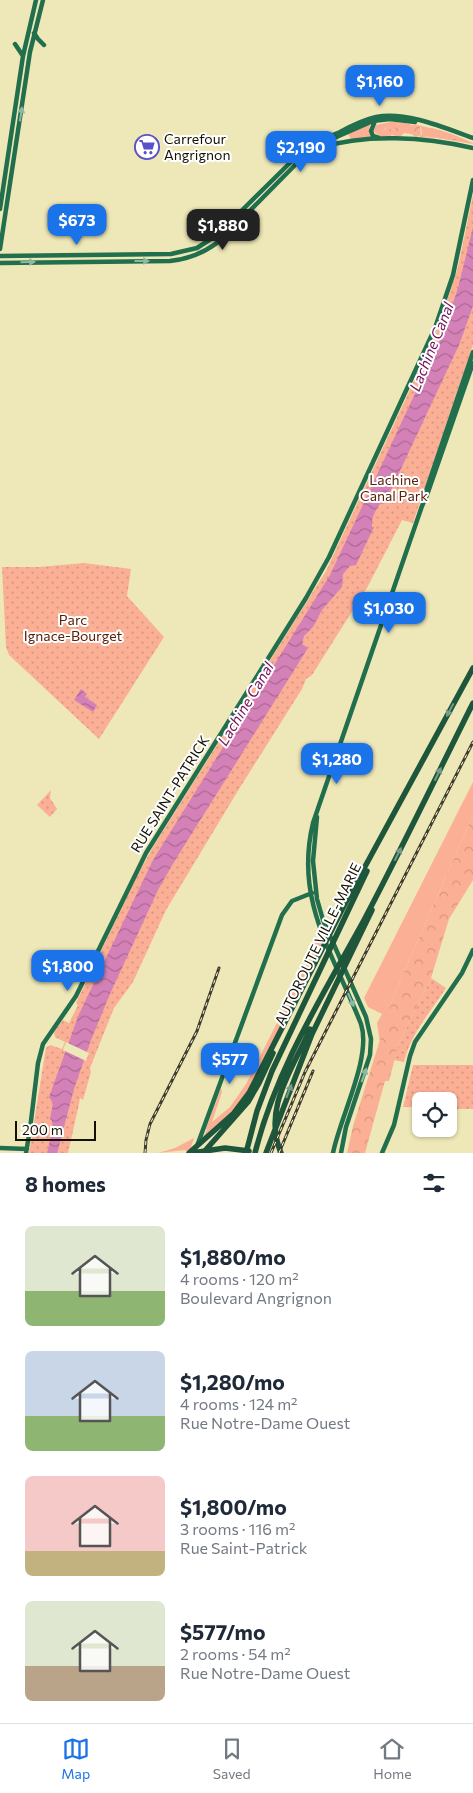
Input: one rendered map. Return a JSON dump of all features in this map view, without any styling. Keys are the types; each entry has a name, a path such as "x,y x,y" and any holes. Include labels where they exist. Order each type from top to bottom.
{"highway":[{"path":"189,1153 230,1117 243,1102 289,1016 349,896 473,668"},
{"name":"AUTOROUTE VILLE-MARIE","path":"255,1153 278,1083 416,818 473,703"},
{"name":"AUTOROUTE VILLE-MARIE","path":"246,1153 257,1111 276,1062 400,804"},
{"path":"266,1153 312,1034 369,919 379,890"},
{"path":"280,1153 275,1136 274,1116 281,1090 330,982"},
{"path":"203,1153 248,1102 262,1077 289,1016"},
{"path":"189,1153 240,1149 255,1153"}],"main road":[{"path":"0,209 23,56 36,0"},
{"path":"0,249 34,32 42,0"},
{"path":"34,32 44,45"},
{"path":"15,44 23,56"},
{"path":"0,256 163,254 188,251 203,245 218,235 292,159 312,144 374,118 397,116 442,127 473,138"},
{"path":"0,263 170,261 194,256 209,249 223,238 298,162 329,140 375,121 390,119 422,122"},
{"path":"375,121 371,128 371,133 380,139"},
{"path":"314,150 343,141 380,139 434,140 473,148"},
{"name":"RUE SAINT-PATRICK","path":"27,1151 38,1062 42,1046 76,996 146,853 311,590 329,558 436,326 453,275 473,180"},
{"path":"422,506 424,494 473,352"},
{"path":"333,1153 338,1130 364,1052 364,1034 358,1015 316,918 310,893 308,871 309,845 313,823 473,363"},
{"path":"319,809 313,857 316,892 327,929 362,1007 370,1031 371,1051 345,1130 341,1153"},
{"path":"194,1153 282,915 292,901 316,892"},
{"path":"382,1153 394,1125 415,1042 464,970 473,950"},
{"path":"0,1148 27,1151"}],"green space":[{"path":"395,121 402,122 394,130 390,129 391,125 382,131 380,136 373,131 376,125"},
{"path":"402,122 420,127 421,135 416,137 404,133 400,137 392,135 388,137 380,136 380,133 388,125 391,125 390,129 394,130"},
{"path":"370,124 369,132 374,138 351,139 348,134"},
{"path":"414,124 442,131 428,129 423,131 424,136 458,140 452,137 452,134 473,144 419,137 422,134 421,127 415,127"},
{"path":"432,128 452,134 452,137 460,141 424,136 422,132"},
{"name":"Lachine Canal Park","path":"473,195 473,345 413,523 402,520 368,586 312,675 306,679 302,689 166,910 133,982 114,1008 90,1068 91,1072 83,1100 80,1098 68,1153 29,1153 46,1048 50,1045 62,1049 65,1042 55,1037 54,1032 63,1020 69,1023 78,1005 76,1003 137,876 153,847 326,571 438,329 458,267"},
{"name":"Parc Ignace-Bourget","path":"84,563 131,569 127,596 164,637 99,739 9,655 6,647 2,567 39,567"},
{"path":"473,782 473,815 394,995 380,1043 377,1023 382,1014 368,1007 364,998"},
{"path":"51,790 50,798 57,809 50,817 37,805"},
{"path":"473,815 473,880 449,919 431,978 399,1043 389,1081 385,1081 365,1153 347,1153 353,1126 394,995"},
{"path":"314,939 319,942 321,939 322,943 247,1092 234,1110 203,1137 221,1088 222,1092 212,1122 230,1107 246,1084 315,948 312,940"},
{"path":"431,978 446,988 416,1032 404,1062 394,1060 399,1043"},
{"path":"413,1065 473,1065 473,1109 457,1109 457,1092 412,1092 412,1107 403,1107"},
{"path":"194,1138 189,1153 185,1150 158,1153 175,1148"}],"water":[{"name":"Lachine Canal","path":"473,227 473,306 459,345 385,503 380,504 375,512 372,524 372,527 374,527 356,565 350,566 343,574 342,587 322,610 313,627 304,636 302,644 308,648 158,890 91,1040 74,1089 57,1153 47,1153 50,1135 53,1131 50,1119 53,1103 49,1097 79,1014 153,860 330,575 441,338 458,288"},
{"path":"81,689 87,694 85,697 97,705 93,712 74,700"}],"pier":[{"path":"66,1042 89,1053 86,1061 63,1050"}],"railway":[{"path":"271,1153 305,1072 473,742"},
{"path":"145,1153 150,1124 197,1031 219,968"},
{"path":"279,1153 313,1071"}],"place":[{"name":"Carrefour Angrignon","path":"147,147"}]}
